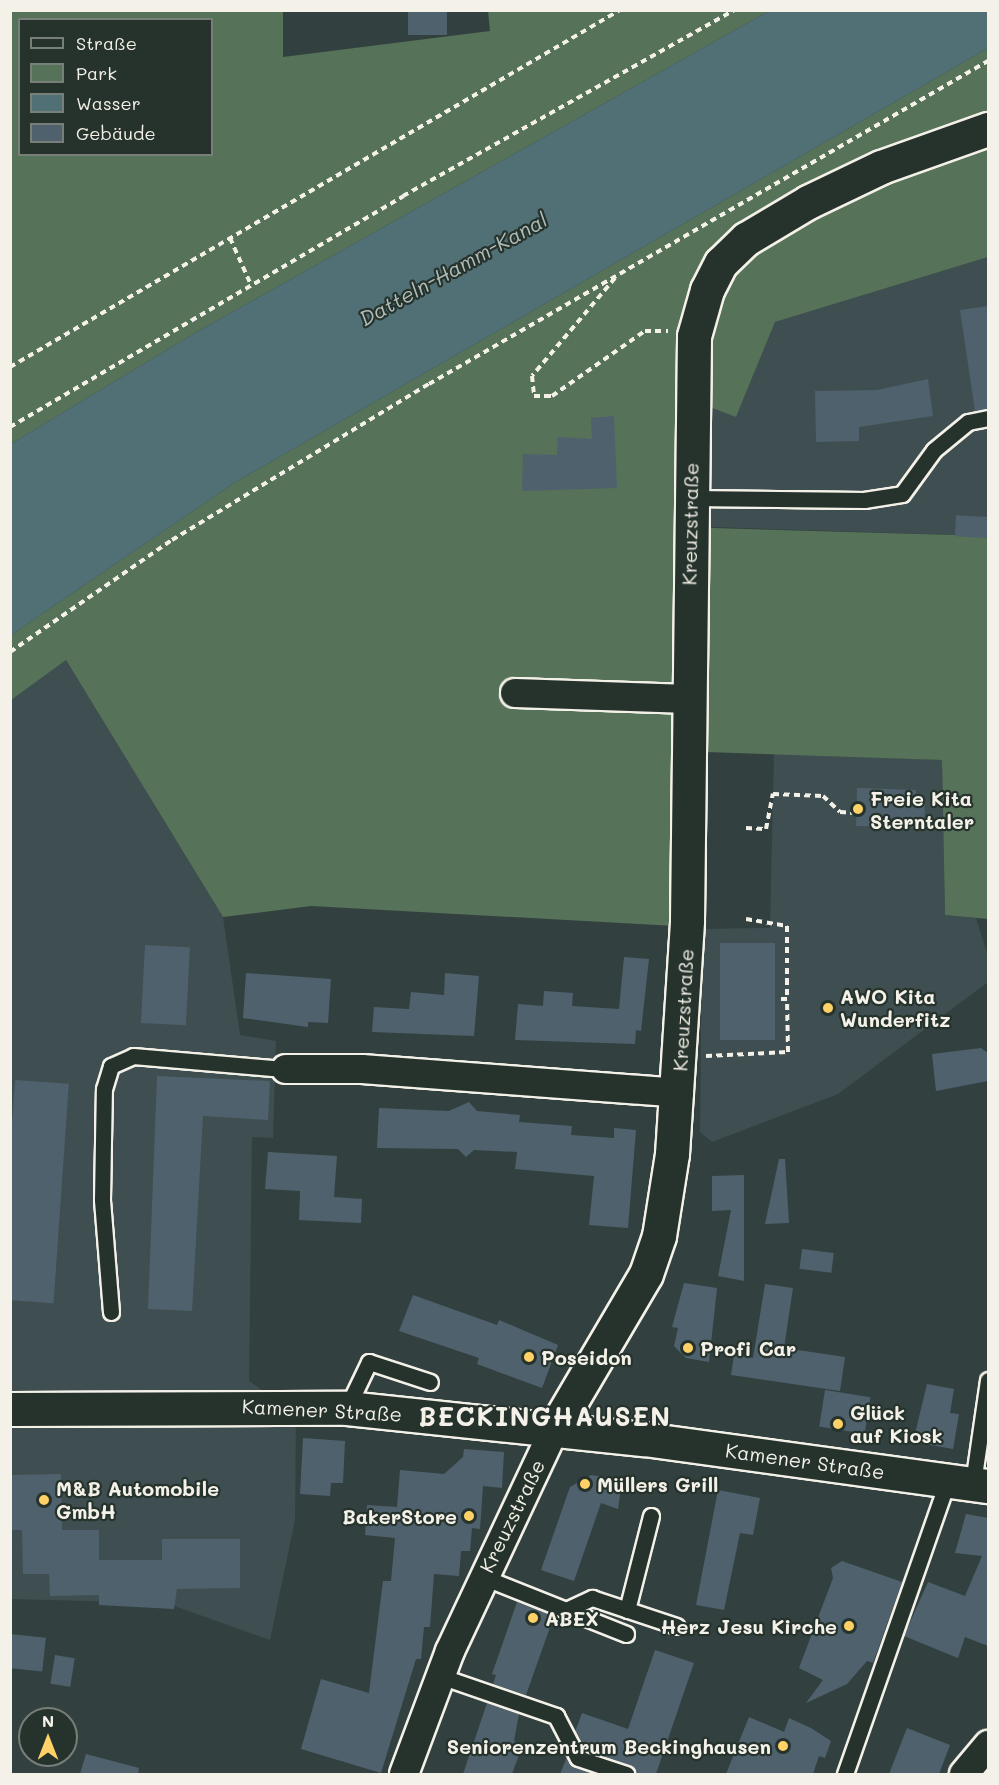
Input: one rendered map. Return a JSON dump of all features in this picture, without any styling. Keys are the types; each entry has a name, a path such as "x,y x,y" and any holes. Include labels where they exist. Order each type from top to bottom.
{"street":[{"name":"Kreuzstraße","path":"404,1774 440,1676 483,1577 554,1430 646,1274 659,1236 679,1093 681,1053 694,336 721,262 746,239 881,167 988,129"},
{"path":"515,693 688,699"},
{"name":"Kreuzstraße","path":"286,1069 362,1069 679,1093"},
{"name":"Kamener Straße","path":"10,1409 348,1408 554,1430 970,1483"},
{"path":"964,1774 988,1745"}],"lane":[{"path":"691,498 864,500 903,494 934,450 968,422 988,418"},
{"path":"111,1312 102,1199 104,1089 111,1066 133,1056 286,1069"},
{"path":"348,1408 369,1362 430,1382"},
{"path":"845,1774 970,1483 988,1380"},
{"path":"627,1610 651,1516"},
{"path":"483,1577 626,1634"},
{"path":"566,1610 592,1598 676,1626"},
{"path":"440,1676 556,1716 578,1758 626,1774"}],"path":[{"path":"10,367 620,10"},
{"path":"10,427 250,285 734,10"},
{"path":"10,652 172,540 616,277 988,61"},
{"path":"230,238 250,285"},
{"path":"616,277 532,376 534,396 552,396 645,331 694,336"},
{"path":"746,828 766,829 773,794 823,796 840,812 856,813"},
{"path":"681,1053 788,1052 787,926 746,919"},
{"path":"776,999 787,999"}],"shaded area":[{"path":"988,257 988,536 679,526 704,405 736,417 775,322"},
{"path":"66,660 223,917 240,1035 276,1041 273,1138 252,1137 249,1381 296,1414 295,1520 270,1640 166,1603 11,1599 10,700"},
{"name":"AWO Kita Wunderfitz","path":"774,753 942,760 945,915 976,918 988,956 988,982 838,1094 712,1142 700,1132 702,929 770,928"}],"green space":[{"path":"11,11 283,11 283,57 490,31 488,11 769,11 195,333 11,444"},
{"path":"988,48 988,257 775,322 736,417 704,405 680,527 988,536 988,919 945,915 942,760 677,751 675,926 311,906 223,917 66,660 11,700 11,635 234,483"}],"water":[{"name":"Datteln-Hamm-Kanal","path":"769,11 988,11 988,48 234,483 11,635 11,444 195,333"}],"building":[{"path":"408,10 447,10 447,35 408,35"},
{"path":"988,306 988,409 975,411 960,310"},
{"path":"928,379 933,416 859,427 859,441 816,442 815,391 877,390"},
{"path":"614,416 617,488 522,491 523,454 557,455 558,437 592,439 591,418"},
{"path":"956,515 988,517 987,538 955,536"},
{"path":"857,788 916,790 915,803 925,803 924,828 856,826"},
{"path":"720,943 775,943 775,1040 720,1040"},
{"path":"145,945 190,947 186,1025 141,1023"},
{"path":"624,957 649,959 641,1031 636,1030 635,1044 515,1040 518,1004 543,1006 544,991 573,993 572,1006 619,1009"},
{"path":"246,973 331,979 328,1023 308,1022 308,1027 243,1018"},
{"path":"445,973 479,976 474,1036 372,1032 374,1007 409,1009 411,992 444,995"},
{"path":"981,1048 988,1053 988,1081 936,1091 932,1054"},
{"path":"157,1076 270,1081 268,1120 203,1116 192,1311 148,1309"},
{"path":"15,1080 69,1084 54,1303 10,1300 10,1152"},
{"path":"469,1102 477,1111 520,1115 519,1122 572,1126 571,1135 614,1138 614,1128 636,1130 628,1228 589,1225 594,1176 515,1169 517,1152 474,1150 466,1157 458,1149 377,1148 379,1108 449,1111"},
{"path":"268,1152 337,1156 334,1197 362,1199 361,1223 299,1220 300,1191 265,1189"},
{"path":"779,1159 785,1159 789,1223 765,1224"},
{"path":"744,1175 744,1281 718,1276 731,1210 712,1211 712,1176"},
{"path":"802,1249 834,1253 831,1273 800,1269"},
{"path":"684,1283 717,1288 709,1362 686,1358 674,1346 678,1328 672,1327"},
{"path":"765,1284 793,1288 784,1348 845,1357 840,1391 731,1375 734,1355 753,1358"},
{"path":"413,1295 497,1325 499,1320 558,1345 542,1388 477,1364 479,1358 399,1331"},
{"path":"927,1384 954,1389 950,1413 959,1414 953,1449 913,1442"},
{"path":"825,1390 870,1397 865,1434 819,1427"},
{"path":"303,1438 345,1441 343,1483 331,1483 330,1496 300,1494"},
{"path":"464,1449 504,1452 502,1488 483,1486 480,1529 472,1528 470,1551 461,1551 459,1576 434,1574 430,1627 424,1627 421,1659 416,1659 381,1773 301,1749 321,1679 369,1693 383,1581 391,1581 395,1538 365,1535 367,1505 397,1507 400,1470 444,1474 463,1457"},
{"path":"61,1474 62,1530 99,1530 99,1560 162,1560 162,1539 240,1539 240,1588 177,1589 174,1609 99,1605 99,1595 50,1596 49,1574 23,1574 22,1530 10,1530 10,1475"},
{"path":"591,1475 622,1480 618,1509 601,1503 574,1581 541,1570 570,1487"},
{"path":"718,1490 760,1498 753,1535 740,1533 724,1610 696,1605"},
{"path":"966,1514 988,1518 988,1646 965,1637 958,1658 904,1636 928,1582 965,1596 982,1556 955,1553"},
{"name":"Herz Jesu Kirche","path":"842,1561 902,1582 873,1663 867,1661 847,1684 806,1703 823,1680 799,1668 833,1578 831,1568"},
{"path":"517,1602 554,1616 526,1695 493,1684 496,1675 492,1674"},
{"path":"10,1634 46,1638 42,1672 10,1668"},
{"path":"655,1650 694,1663 656,1774 635,1774 629,1765 585,1750 575,1732 582,1713 628,1729"},
{"path":"55,1655 75,1658 70,1687 50,1684"},
{"path":"487,1703 519,1714 514,1741 523,1744 512,1774 463,1774"},
{"name":"Seniorenzentrum Beckinghausen","path":"749,1717 784,1732 789,1718 811,1728 831,1741 825,1758 819,1756 813,1774 726,1774"},
{"path":"907,1728 950,1745 939,1774 889,1774"},
{"path":"86,1754 139,1768 138,1774 80,1774"},
{"path":"567,1757 574,1767 597,1774 560,1774"}],"place":[{"name":"Freie Kita Sterntaler","path":"858,809"},
{"name":"AWO Kita Wunderfitz","path":"828,1008"},
{"name":"Profi Car","path":"688,1348"},
{"name":"Poseidon","path":"529,1357"},
{"name":"Glück auf Kiosk","path":"838,1424"},
{"name":"Müllers Grill","path":"585,1484"},
{"name":"M&B Automobile GmbH","path":"44,1500"},
{"name":"BakerStore","path":"469,1516"},
{"name":"ABEX","path":"533,1618"},
{"name":"Herz Jesu Kirche","path":"849,1626"},
{"name":"Seniorenzentrum Beckinghausen","path":"783,1746"}],"district":[{"name":"BECKINGHAUSEN","path":"545,1417"}]}
